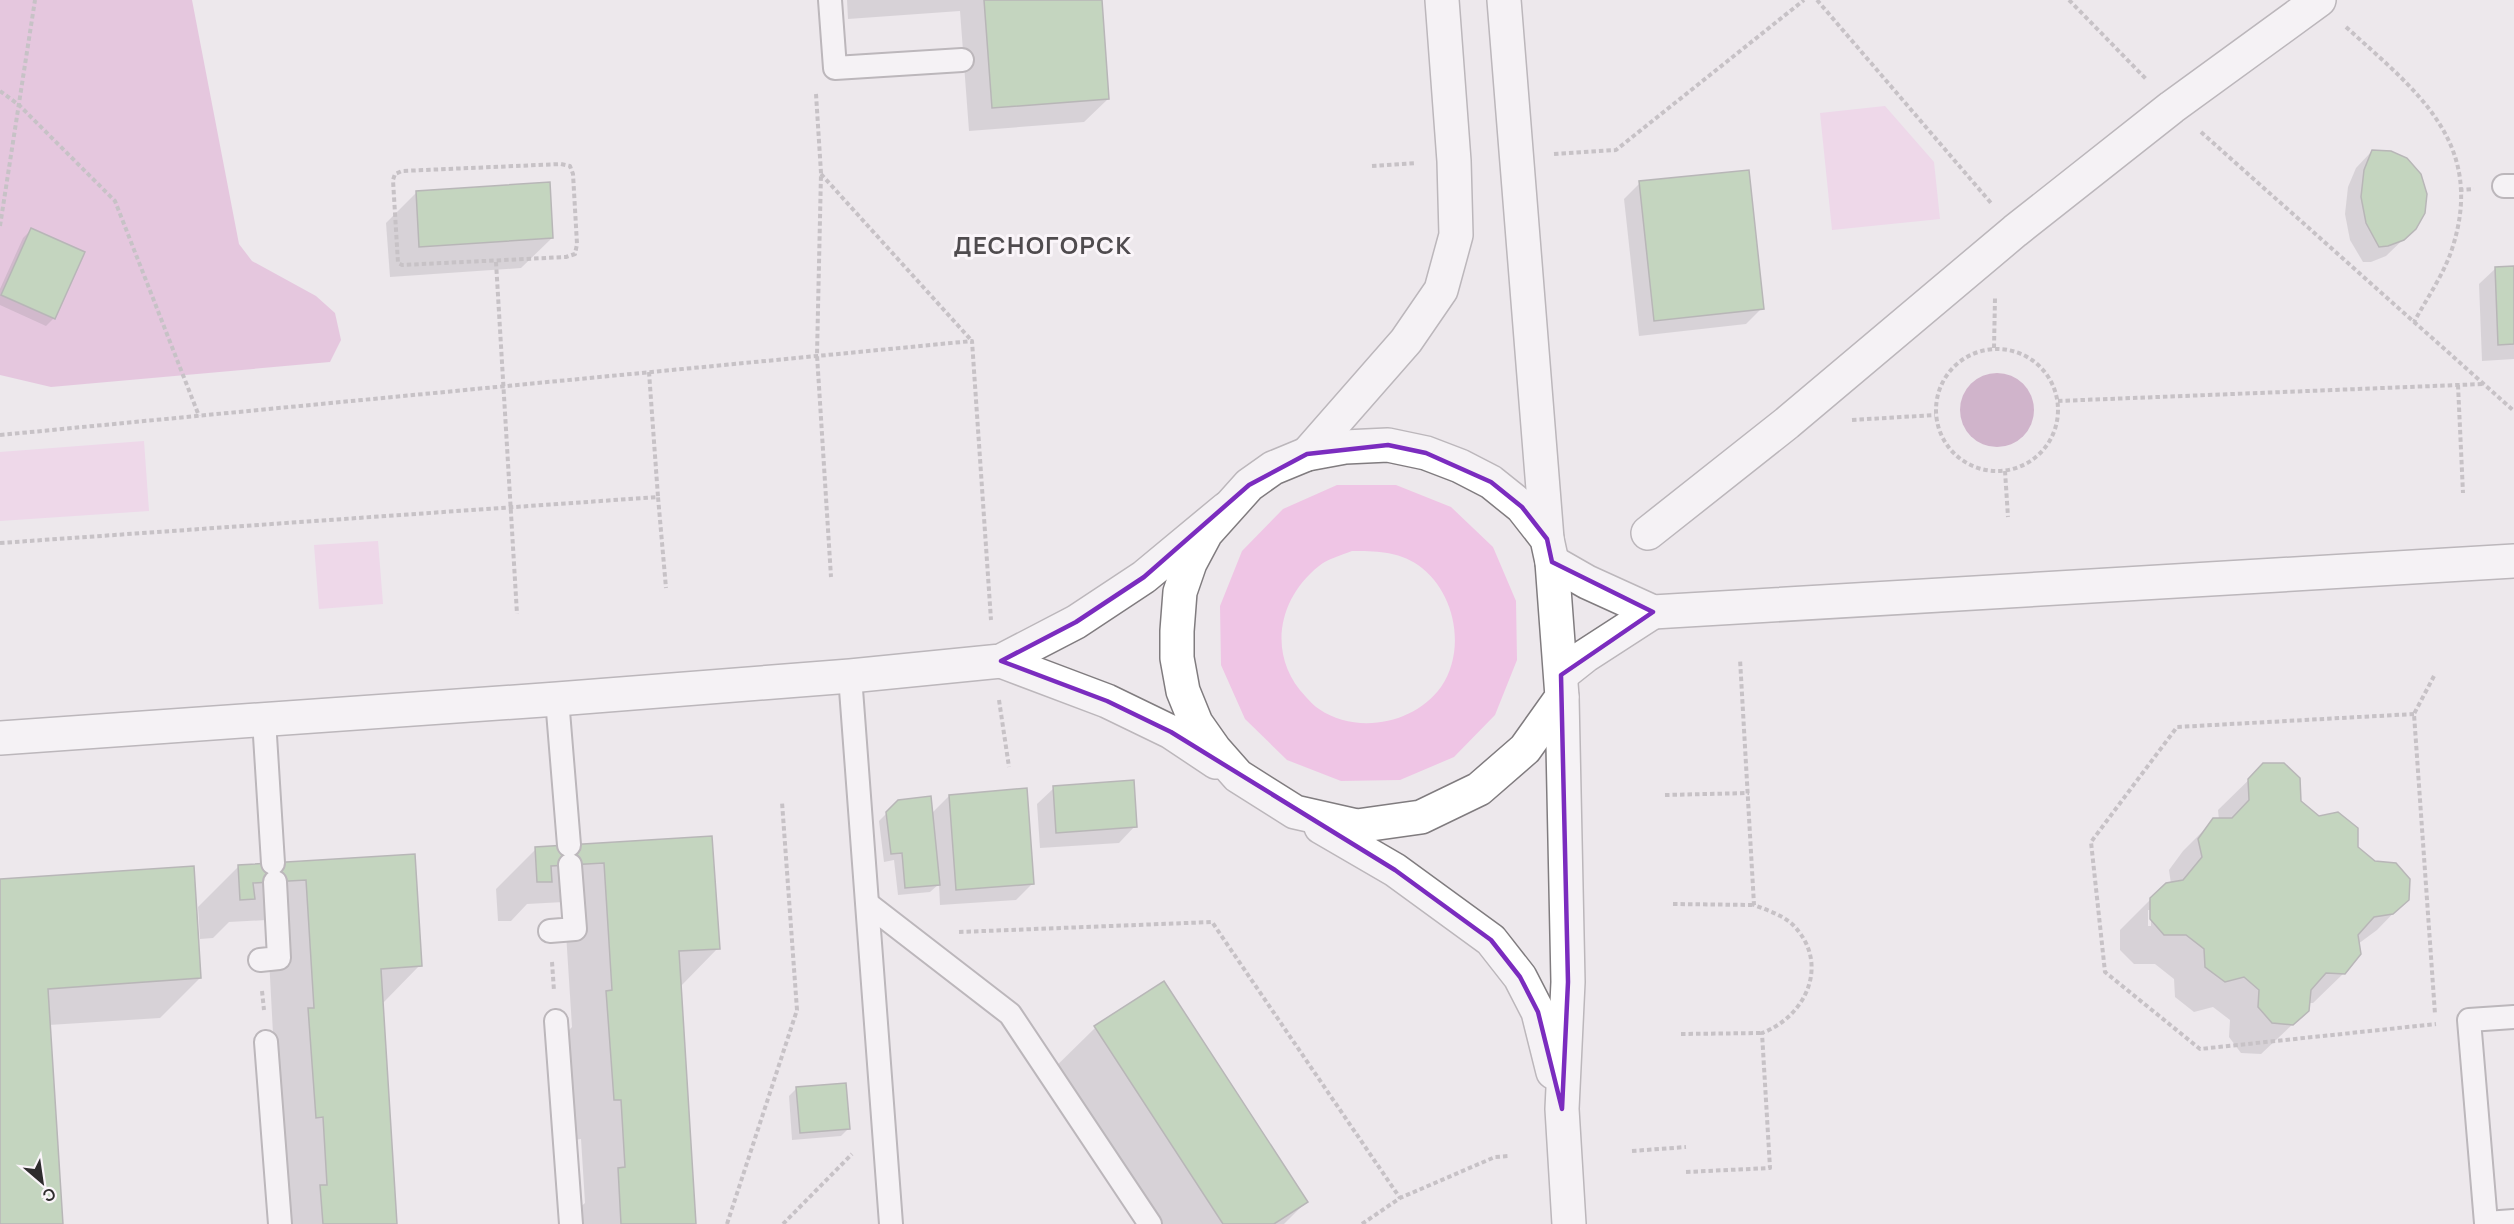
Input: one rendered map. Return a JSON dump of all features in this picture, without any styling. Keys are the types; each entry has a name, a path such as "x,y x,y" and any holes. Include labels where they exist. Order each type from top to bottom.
{"street":[{"path":"1307,454 1406,341 1441,290 1456,235 1454,161 1442,0"},
{"path":"1504,0 1561,686 1568,982 1562,1109 1569,1224"},
{"path":"1648,533 1787,423 2015,231 2172,107 2318,0"},
{"path":"1238,776 1215,750 1196,723 1183,691 1177,658 1180,592 1190,563 1206,533 1249,485 1265,474 1307,454 1345,447 1388,445 1426,453 1460,466 1491,482 1522,507 1549,551 1587,582 1653,612 2514,561"},
{"path":"0,738 557,699 1001,662 1076,622 1144,577 1226,509"},
{"path":"1295,812 1358,826 1421,817 1479,789 1525,749 1561,686 1585,656 1653,612"},
{"path":"1001,662 1118,706 1171,732 1295,812 1395,870 1491,940 1520,977 1538,1012 1562,1109"}],"lane":[{"path":"830,0 835,68 962,60"},
{"path":"850,676 869,905 891,1224"},
{"path":"550,932 575,929 557,699"},
{"path":"260,960 279,958 264,720"},
{"path":"869,905 1010,1014 1150,1224"},
{"path":"2514,1017 2469,1020 2486,1223 2514,1221"},
{"path":"556,1021 571,1224"},
{"path":"266,1042 280,1224"}],"path":[{"path":"0,226 35,0"},
{"path":"1550,154 1616,150 1804,0"},
{"path":"1817,0 2015,231"},
{"path":"2069,0 2172,107 2514,411"},
{"path":"2318,0 2418,93 2440,122 2454,156 2458,174 2460,216 2452,250 2414,322"},
{"path":"0,91 19,105 115,201 199,416"},
{"path":"816,92 821,173 817,356 831,577"},
{"path":"1372,166 1418,163"},
{"path":"561,164 570,166 574,186 577,244 575,254 566,257 496,262 402,265 398,263 393,180 395,174 402,171 504,166 561,164"},
{"path":"821,173 972,340 992,620"},
{"path":"496,262 506,386 518,614"},
{"path":"0,435 972,340"},
{"path":"1994,348 2016,351 2037,362 2051,380 2058,401 2058,417 2054,433 2046,447 2020,467 2005,471 1980,469 1958,458 1942,439 1935,415 1938,391 1950,369 1970,354 1994,348"},
{"path":"649,372 666,588"},
{"path":"2058,401 2484,384"},
{"path":"2458,385 2463,493"},
{"path":"1844,420 1935,415"},
{"path":"2005,471 2008,517"},
{"path":"0,543 658,497"},
{"path":"1740,659 1754,905"},
{"path":"2434,676 2414,714 2436,1024"},
{"path":"998,693 1009,767"},
{"path":"2414,714 2177,727 2091,842 2105,972 2200,1049 2469,1020"},
{"path":"1665,795 1749,793"},
{"path":"727,1224 797,1010 782,802"},
{"path":"1673,904 1754,905 1770,911 1792,925 1808,948 1812,967 1808,991 1796,1011 1775,1028 1762,1033 1681,1034"},
{"path":"906,934 1212,922 1400,1198"},
{"path":"550,932 556,1021"},
{"path":"260,960 266,1042"},
{"path":"1686,1172 1770,1168 1762,1033"},
{"path":"783,1224 884,1122"},
{"path":"1632,1151 1686,1147"},
{"path":"1362,1224 1400,1198 1495,1157 1509,1156"}],"highlighted area":[{"path":"1388,445 1426,453 1491,482 1522,507 1547,539 1552,562 1653,612 1561,675 1568,982 1562,1109 1538,1012 1520,977 1491,940 1395,870 1171,732 1107,701 1001,661 1076,622 1144,577 1249,485 1307,454"}],"shaded area":[{"path":"0,0 192,0 239,244 252,261 316,296 335,313 341,340 330,362 51,387 0,375"},
{"path":"1885,106 1934,162 1940,219 1832,230 1820,113"},
{"path":"1997,373 2018,379 2028,389 2034,410 2028,431 2018,441 1997,447 1976,441 1966,431 1960,410 1966,389 1976,379"},
{"path":"144,441 149,511 0,521 0,452"},
{"path":"1337,485 1396,485 1451,507 1493,547 1516,601 1517,660 1495,715 1454,757 1400,780 1341,781 1287,760 1245,719 1221,665 1220,606 1242,551 1283,509","holes":["1352,551 1386,553 1402,557 1418,565 1431,576 1441,590 1453,622 1454,656 1441,687 1430,700 1416,710 1384,722 1350,722 1319,709 1294,681 1286,664 1282,647 1282,629 1286,611 1305,579 1326,561"]},
{"path":"378,541 383,604 319,609 314,545"}],"building":[{"path":"984,0 1102,0 1109,99 992,108"},
{"path":"2372,150 2391,151 2407,158 2421,174 2427,194 2425,213 2416,229 2404,240 2388,246 2379,247 2366,223 2361,197 2364,170"},
{"path":"1749,170 1764,309 1654,321 1639,181"},
{"path":"550,182 553,238 419,247 416,191"},
{"path":"31,228 85,252 55,319 1,295"},
{"path":"2514,266 2514,344 2498,345 2495,267"},
{"path":"2263,763 2284,763 2300,778 2301,801 2319,816 2338,812 2358,828 2358,847 2375,861 2396,863 2410,879 2409,900 2393,914 2374,917 2358,935 2361,954 2345,974 2326,973 2311,990 2309,1011 2293,1025 2272,1023 2258,1007 2259,990 2244,977 2225,982 2205,967 2204,949 2186,935 2164,935 2150,919 2150,898 2166,883 2183,880 2202,857 2198,839 2213,818 2232,818 2249,800 2248,779"},
{"path":"1134,780 1137,827 1056,833 1053,786"},
{"path":"1027,788 1034,884 956,890 949,795"},
{"path":"931,796 940,885 905,888 902,853 891,854 886,812 898,800"},
{"path":"712,836 720,949 679,951 696,1224 621,1224 618,1168 625,1167 621,1100 614,1100 606,991 612,990 604,863 551,866 552,882 537,882 535,847"},
{"path":"415,854 422,966 381,969 397,1224 323,1224 320,1185 327,1185 323,1117 316,1118 308,1008 314,1008 306,880 253,883 255,899 240,900 238,865"},
{"path":"194,866 201,978 48,989 63,1224 0,1224 0,879"},
{"path":"1164,981 1308,1202 1274,1224 1223,1224 1094,1026"},
{"path":"846,1083 850,1129 800,1133 796,1087"}],"district":[{"name":"ДЕСНОГОРСК","path":"1043,244"}]}
